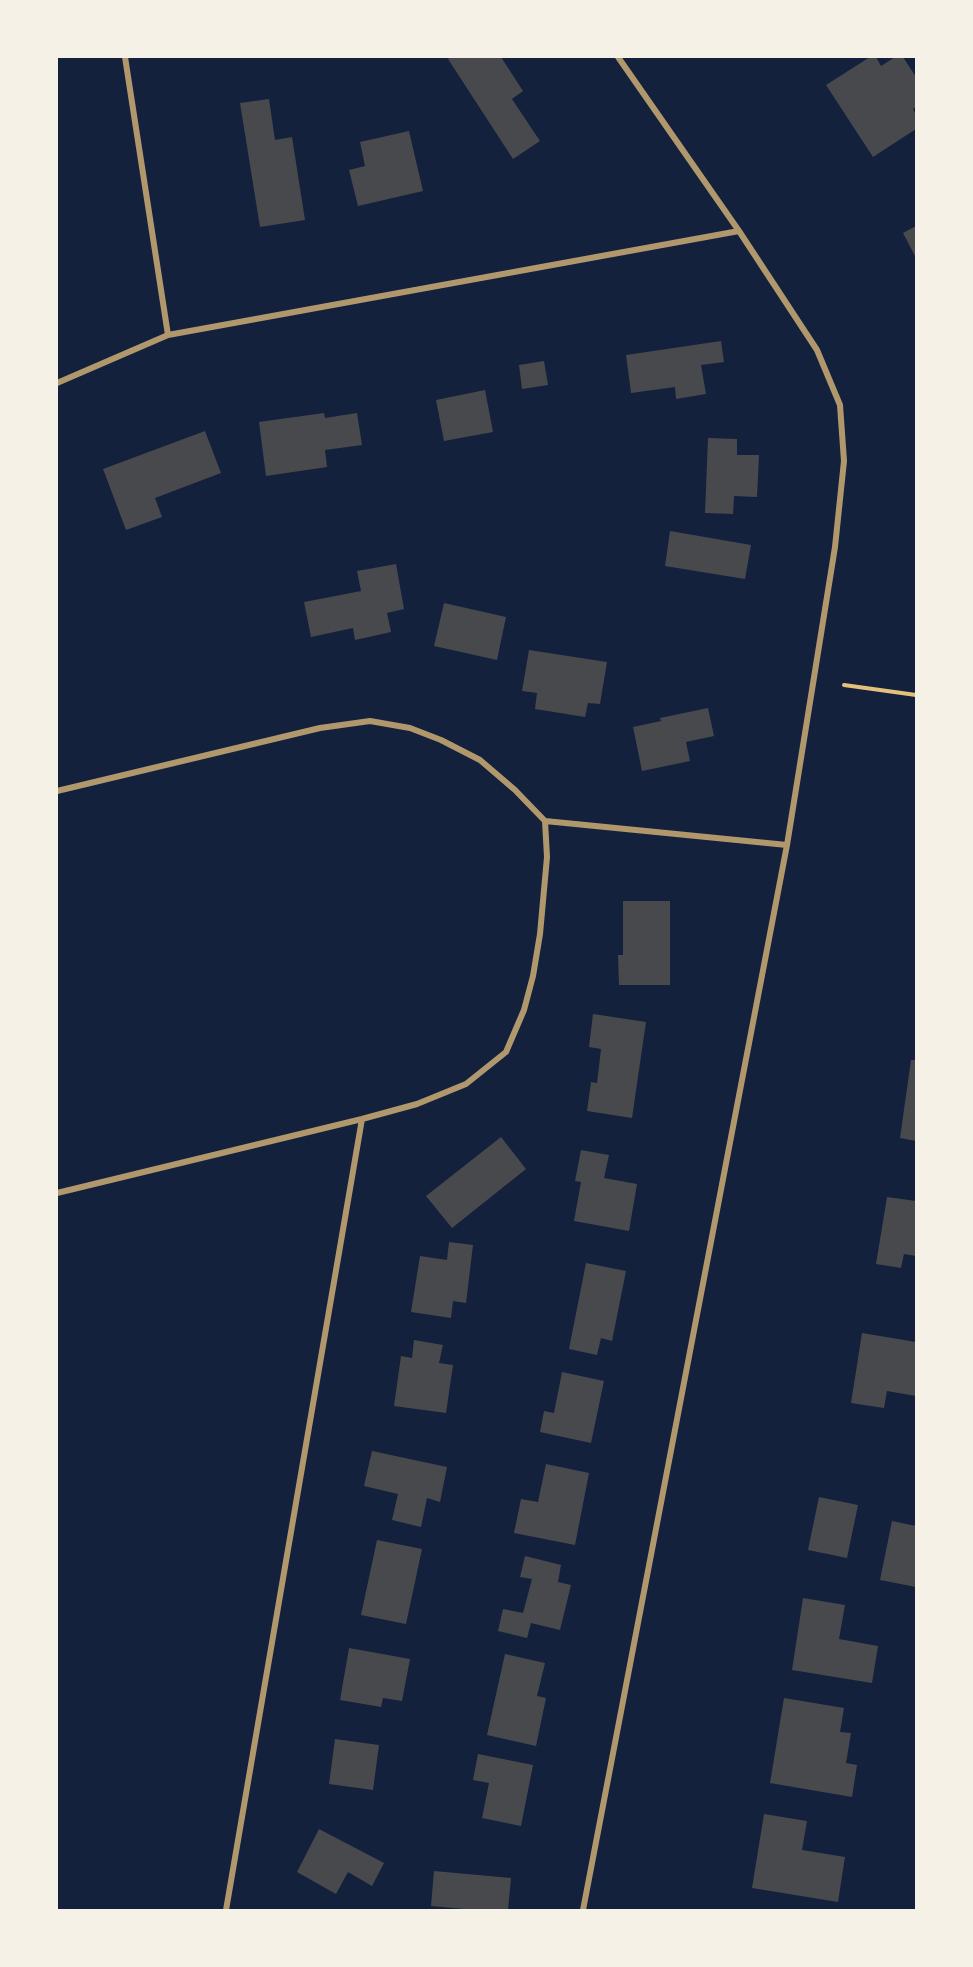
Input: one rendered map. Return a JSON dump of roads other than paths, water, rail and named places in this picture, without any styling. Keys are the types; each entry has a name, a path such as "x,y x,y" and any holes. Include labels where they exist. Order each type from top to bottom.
{"street":[{"path":"125,57 168,335"},
{"path":"583,1910 787,844 835,547 844,462 840,405 817,350 739,231 618,57"},
{"path":"57,383 168,335 739,231"},
{"path":"57,791 320,728 370,722 410,728 441,740 480,760 515,790 545,822 547,857 540,934 533,976 524,1010 506,1052 466,1084 417,1104 362,1119 57,1194"},
{"path":"545,822 787,844"},
{"path":"226,1910 362,1119"}]}
